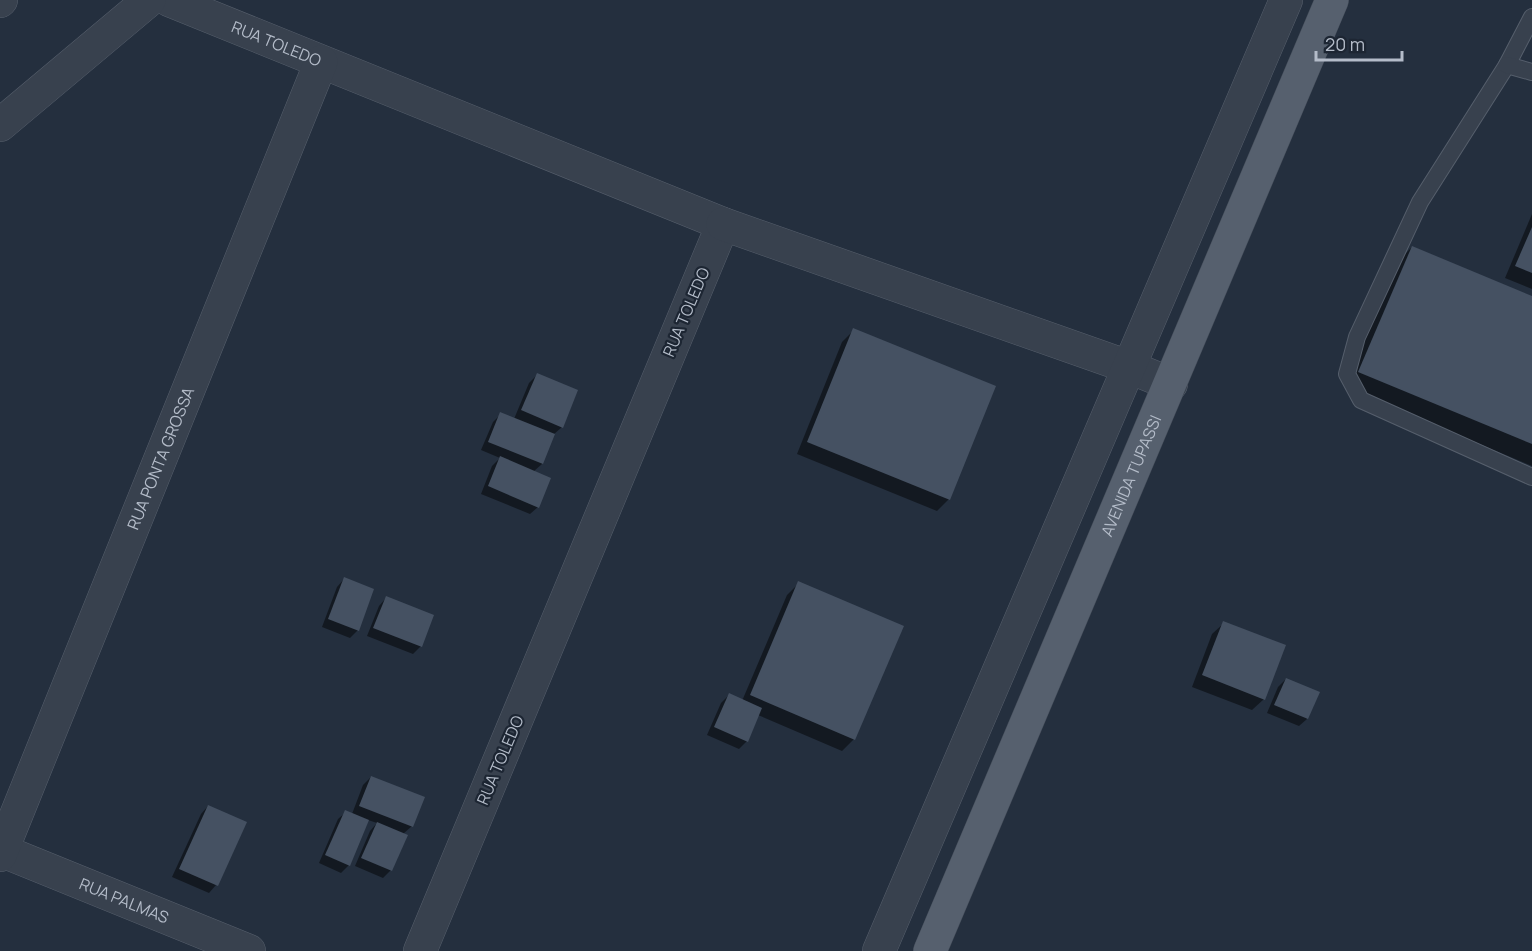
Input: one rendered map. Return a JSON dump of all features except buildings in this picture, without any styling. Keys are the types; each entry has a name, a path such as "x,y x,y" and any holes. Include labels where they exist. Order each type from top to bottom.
{"main road":[{"name":"AVENIDA TUPASSI","path":"930,951 1332,0"}],"street":[{"path":"0,126 149,0"},
{"name":"RUA TOLEDO","path":"169,0 723,224 420,951"},
{"path":"879,951 1286,0"},
{"name":"RUA PONTA GROSSA","path":"1,852 321,62"},
{"path":"723,224 1129,367 1171,384"},
{"name":"RUA PALMAS","path":"1,852 249,951"}],"lane":[{"path":"1532,16 1506,65 1420,202 1357,337 1347,374 1361,400 1532,477"},
{"path":"1506,65 1532,72"}]}
